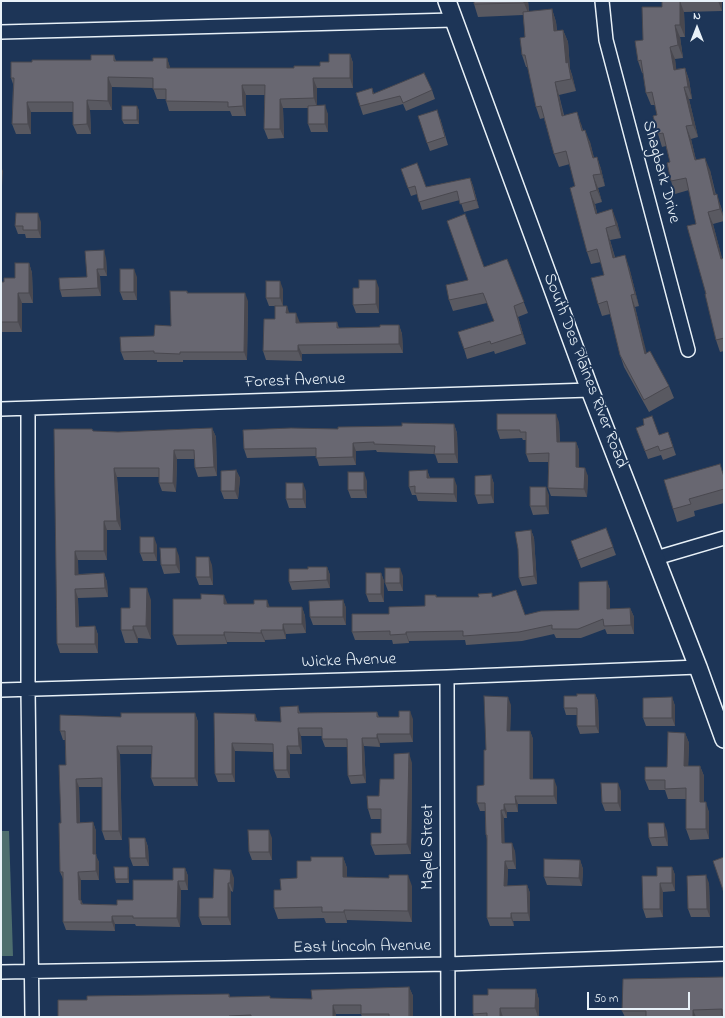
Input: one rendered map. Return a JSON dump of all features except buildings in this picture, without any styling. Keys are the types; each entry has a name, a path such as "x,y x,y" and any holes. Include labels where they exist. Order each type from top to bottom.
{"main road":[{"name":"South Des Plaines River Road","path":"447,1 590,390 698,667 724,739"}],"street":[{"name":"Shagbark Drive","path":"602,1 606,40 688,350"},
{"path":"1,32 454,20"},
{"name":"Forest Avenue","path":"1,409 590,390"},
{"path":"28,409 28,689 32,1017"},
{"path":"656,558 724,538"},
{"name":"Wicke Avenue","path":"1,690 447,678 698,667"},
{"name":"Maple Street","path":"447,678 448,1017"},
{"name":"East Lincoln Avenue","path":"1,972 448,964 724,954"}],"green space":[{"path":"1,831 9,831 13,956 1,956"}]}
